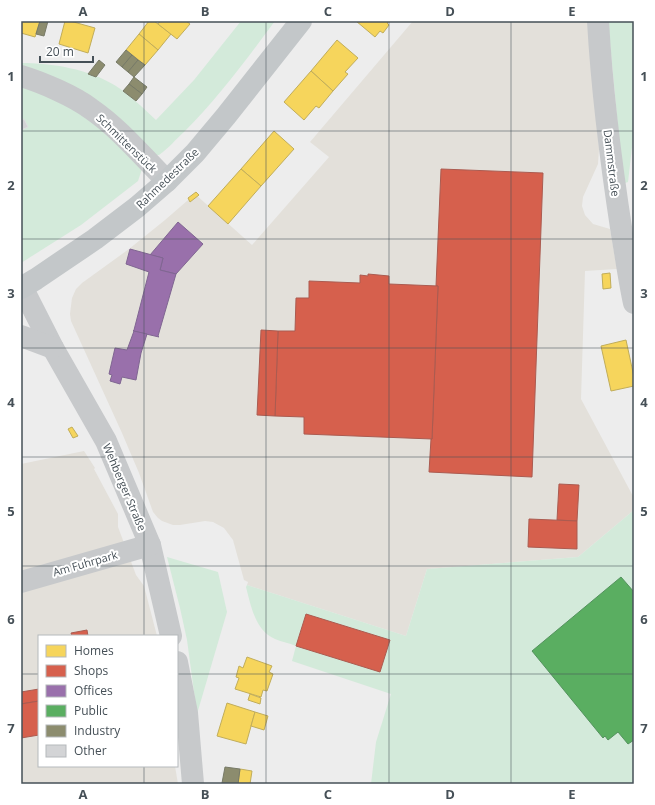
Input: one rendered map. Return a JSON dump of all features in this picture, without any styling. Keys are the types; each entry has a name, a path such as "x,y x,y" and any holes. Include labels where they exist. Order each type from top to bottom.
{"main road":[{"name":"Rahmedestraße","path":"22,287 95,239 137,207 167,181 195,153 226,116 301,21"}],"street":[{"name":"Dammstraße","path":"598,21 612,175 627,270 634,303"},
{"name":"Schmittenstück","path":"21,76 32,79 61,92 90,108 126,138 167,181"},
{"name":"Wehberger Straße","path":"22,287 53,348 106,441 150,545 171,635"},
{"path":"21,336 53,348"},
{"name":"Am Fuhrpark","path":"21,582 150,545"},
{"path":"178,667 187,713 193,784"}],"shaded area":[{"path":"413,21 588,21 599,149 598,164 583,197 582,206 585,215 593,224 610,229 617,269 585,271 581,399 634,498 634,510 578,557 427,569 406,636 247,585 248,582 244,580 233,540 224,528 213,522 205,521 173,525 158,518 153,512 139,473 71,321 70,314 72,298 76,289 82,283 129,249 195,194 252,245 329,157 310,142"},
{"path":"84,451 95,468 94,469 118,514 118,527 136,575 144,586 157,635 38,635 38,767 175,767 178,784 21,784 21,464"}],"green space":[{"path":"241,21 275,21 208,106 166,150 159,155 153,155 21,70 21,63 33,63 70,68 94,75 116,86 137,102 156,120 194,80"},
{"path":"608,21 634,21 634,130 628,182 625,183 623,181"},
{"path":"21,83 87,114 142,169 138,181 81,225 21,263"},
{"path":"634,510 634,784 371,784 376,742 391,694 292,661 296,646 275,639 263,630 255,617 246,587 247,585 406,636 427,569 578,557"},
{"path":"167,557 218,572 227,612 197,714 187,640"}],"building: Homes":[{"path":"21,21 40,21 35,37 21,33"},
{"path":"65,21 95,28 88,53 59,44"},
{"path":"149,21 154,21 171,34 158,50 139,34"},
{"path":"160,21 186,21 190,24 177,39 158,24"},
{"path":"356,21 389,21 387,23 389,25 383,33 380,31 375,37"},
{"path":"139,34 158,50 145,65 126,50"},
{"path":"337,40 358,58 345,72 348,74 333,91 311,71"},
{"path":"311,71 333,91 319,108 316,106 304,120 284,102"},
{"path":"274,131 294,149 261,186 241,169"},
{"path":"241,169 261,186 228,224 208,206"},
{"path":"196,192 199,195 190,202 188,198"},
{"path":"610,273 611,288 603,289 602,274"},
{"path":"626,340 634,377 634,386 611,391 601,346"},
{"path":"72,427 78,436 73,438 68,429"},
{"path":"247,657 272,666 269,672 273,674 267,691 263,690 261,697 235,689 239,678 236,677 239,666 243,668"},
{"path":"250,694 261,698 260,704 248,700"},
{"path":"227,703 255,712 246,744 217,736"},
{"path":"255,712 268,716 264,730 251,726"},
{"path":"240,769 252,771 250,784 238,784"}],"building: Shops":[{"path":"441,169 543,173 532,477 429,472 432,439"},
{"path":"368,274 389,276 389,284 438,286 432,439 304,434 304,417 275,416 278,331 295,331 296,298 309,298 309,281 360,283 360,275 368,276"},
{"path":"261,330 278,331 275,416 257,415"},
{"path":"559,484 579,485 577,521 557,520"},
{"path":"529,519 577,521 577,549 528,547"},
{"path":"306,614 390,640 380,672 296,646"},
{"path":"87,630 88,635 72,635 71,633"},
{"path":"38,689 38,701 21,704 21,692"},
{"path":"38,701 38,735 21,738 21,704"}],"building: Offices":[{"path":"178,222 203,244 176,274 160,270 163,258 150,255"},
{"path":"130,249 163,258 160,270 176,274 158,336 159,337 133,331 149,272 126,264"},
{"path":"134,331 147,334 141,353 136,380 122,377 120,384 110,381 112,375 109,374 115,348 127,350"}],"building: Public":[{"path":"621,577 634,592 634,740 628,744 618,732 608,740 605,736 603,738 532,651"}],"building: Industry":[{"path":"40,21 48,21 44,36 36,34"},
{"path":"126,50 132,55 122,67 116,62"},
{"path":"132,55 138,60 128,72 122,67"},
{"path":"99,60 105,65 96,77 88,74"},
{"path":"138,60 145,65 134,77 128,72"},
{"path":"134,77 147,87 142,94 129,84"},
{"path":"129,84 142,94 136,101 123,91"},
{"path":"225,767 240,769 238,784 222,783"}],"building: Other":[{"path":"24,119 28,127 21,130 21,121"}]}
